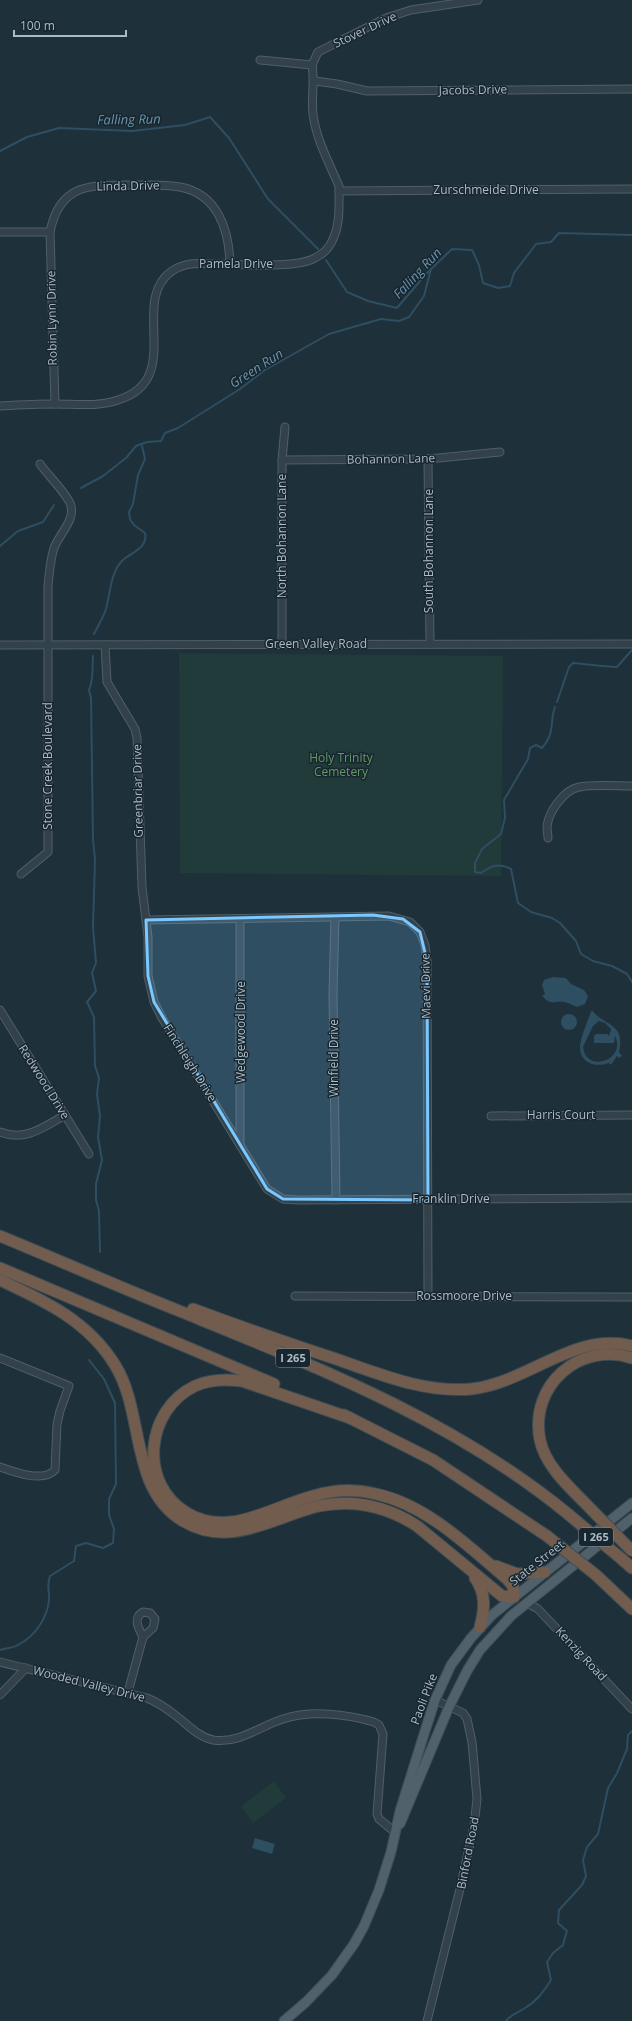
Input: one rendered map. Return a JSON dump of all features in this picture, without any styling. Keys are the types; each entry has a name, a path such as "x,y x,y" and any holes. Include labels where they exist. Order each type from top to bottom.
{"highway":[{"name":"I 265","path":"0,1236 313,1366 406,1410 482,1454 549,1498 628,1564"},
{"name":"I 265","path":"0,1268 306,1397 433,1460 547,1536 632,1608"},
{"path":"0,1280 63,1312 90,1333 104,1349 119,1371 131,1402 143,1457 153,1488 171,1512 183,1521 204,1530 227,1533 258,1528 320,1506 343,1504 364,1505 379,1508 406,1518 429,1534 473,1575 482,1590 484,1604 480,1627"},
{"path":"111,1282 389,1377 435,1388 471,1389 489,1386 521,1375 564,1354 592,1344 614,1343 632,1346"},
{"path":"632,1358 609,1353 594,1355 582,1359 558,1374 549,1385 543,1398 539,1412 538,1426 540,1440 545,1454 564,1482 632,1552"},
{"path":"350,1418 242,1380 226,1379 209,1381 195,1386 181,1394 161,1419 153,1448 153,1464 158,1479 165,1492 174,1503 199,1519 213,1523 227,1524 241,1521 315,1495 330,1492 361,1491 391,1498 419,1511 446,1529 513,1586 514,1597 502,1596 462,1564"},
{"path":"486,1562 517,1574 546,1572"}],"main road":[{"name":"State Street","path":"514,1597 632,1503"},
{"name":"State Street","path":"527,1603 632,1518"},
{"path":"514,1597 527,1603"},
{"name":"Paoli Pike","path":"284,2021 319,1989 354,1944 364,1926 379,1890 396,1833 400,1811 435,1700 451,1665 480,1627 514,1597"},
{"name":"Paoli Pike","path":"396,1833 407,1812 449,1707 467,1671 480,1650 511,1616 527,1603"}],"street":[{"name":"Stover Drive","path":"312,65 318,52 386,18 411,10 478,0"},
{"path":"260,60 312,65"},
{"name":"Pamela Drive","path":"0,406 94,404 118,400 134,394 145,382 154,358 155,305 161,282 171,272 185,265 200,263 294,263 314,259 324,253 333,239 338,226 339,186 315,128 312,106 315,81 312,65"},
{"name":"Jacobs Drive","path":"315,81 337,84 367,92 632,89"},
{"name":"Linda Drive","path":"50,232 54,215 60,205 69,196 83,189 101,185 181,187 189,189 205,198 217,211 227,232 230,264"},
{"name":"Zurschmeide Drive","path":"339,191 632,189"},
{"path":"0,232 50,232"},
{"name":"Robin Lynn Drive","path":"50,232 55,404"},
{"name":"North Bohannon Lane","path":"282,644 282,460 285,427"},
{"name":"Bohannon Lane","path":"282,460 428,459 500,452"},
{"name":"South Bohannon Lane","path":"428,459 430,644"},
{"path":"40,464 70,504 67,524 55,546 49,564 48,645"},
{"name":"Green Valley Road","path":"0,645 632,644"},
{"name":"Stone Creek Boulevard","path":"21,874 48,852 48,645"},
{"name":"Greenbriar Drive","path":"105,645 107,682 135,729 137,738 142,886 146,920"},
{"path":"548,838 547,826 551,814 570,791 580,787 632,786"},
{"name":"Maevi Drive","path":"146,920 240,920 373,915 396,917 410,922 415,926 423,938 427,961 428,1296"},
{"name":"Winfield Drive","path":"335,917 333,994 336,1200"},
{"name":"Finchleigh Drive","path":"146,920 148,976 154,1002 180,1048 267,1189 272,1194"},
{"name":"Wedgewood Drive","path":"240,920 240,1145"},
{"name":"Redwood Drive","path":"0,1010 89,1154"},
{"path":"0,1132 12,1136 26,1135 40,1130 65,1115"},
{"name":"Harris Court","path":"491,1116 632,1115"},
{"name":"Franklin Drive","path":"272,1194 283,1199 336,1200 632,1198"},
{"name":"Rossmoore Drive","path":"295,1296 632,1297"},
{"path":"0,1358 69,1386 60,1411 55,1470 52,1474 42,1476 0,1467"},
{"name":"Kenzig Road","path":"527,1603 538,1609 632,1709"},
{"path":"128,1692 144,1637"},
{"name":"Wooded Valley Drive","path":"0,1662 128,1692 158,1703 197,1733 214,1740 237,1738 275,1722 297,1716 329,1715 374,1722 379,1725 383,1734 377,1814 379,1819 396,1833"},
{"path":"0,1695 26,1668"},
{"name":"Binford Road","path":"427,2021 460,1889 474,1826 477,1799 473,1750 467,1719 463,1713 435,1700"}],"highlighted area":[{"path":"373,915 403,919 420,932 427,961 428,1200 283,1199 267,1189 154,1002 148,976 146,920"}],"green space":[{"name":"Holy Trinity Cemetery","path":"179,653 503,656 501,876 180,873"},
{"path":"274,1781 286,1798 253,1823 241,1806"}],"water":[{"path":"553,977 566,978 571,984 584,990 588,996 585,1004 577,1007 566,1002 552,1002 545,999 542,996 545,994 542,985 544,980"},
{"path":"592,1010 612,1026 619,1035 619,1052 622,1056 619,1058 617,1056 611,1065 609,1063 599,1065 589,1063 582,1057 580,1052 581,1039","holes":["599,1021 605,1023 611,1029 609,1036 607,1034 596,1034 594,1036 594,1043 614,1043 615,1036 617,1044 615,1052 611,1057 605,1061 598,1062 591,1060 586,1055 583,1047 593,1026"]},
{"path":"566,1014 572,1014 577,1019 575,1028 572,1030 566,1030 561,1025 561,1019"},
{"path":"255,1838 275,1844 272,1854 252,1848"}],"waterway":[{"name":"Falling Run","path":"0,151 27,137 59,128 132,131 185,125 210,117 229,138 268,199 318,249"},
{"name":"Falling Run","path":"326,260 347,292 368,301 397,308 426,274 452,249 472,250 479,265 483,283 498,288 510,286 514,273 536,244 551,242 559,233 632,235"},
{"name":"Green Run","path":"81,488 103,476 126,458 136,446 147,442 161,441 165,433 178,428 240,389 265,370 329,334 381,319 399,321 409,317 424,296 431,269"},
{"path":"94,634 106,609 113,576 119,564 142,546 144,542 145,533 134,525 130,519 129,512 133,504 138,475 145,459 142,446"},
{"name":"Green Run","path":"0,546 18,531 43,522 54,505"},
{"path":"557,702 569,667 573,663 617,667 632,650"},
{"path":"93,656 92,678 89,690 91,698 93,839 95,860 93,927 96,963 92,973 96,991 87,1002 94,1017 95,1066 99,1078 97,1094 100,1116 98,1137 102,1160 96,1184 96,1200 99,1211 100,1252"},
{"path":"555,707 549,737 542,748 536,745 530,748 528,759 504,800 505,818 501,834 482,849 475,863 475,872 481,873 496,866 503,866 511,869 518,903 531,912 552,918 560,923 576,941 581,954 593,961 612,966 627,974 632,982"},
{"path":"0,1650 18,1645 35,1632 43,1620 48,1607 48,1583 50,1576 74,1561 76,1546 86,1543 103,1548 113,1543 114,1529 109,1515 109,1499 116,1484 115,1403 104,1379 89,1360"},
{"path":"506,2021 512,2015 537,1999 551,1980 547,1962 553,1953 563,1945 567,1931 558,1923 559,1910 582,1885 586,1876 583,1860 587,1847 598,1834 608,1788 617,1773 627,1749 628,1735 632,1731"}]}
